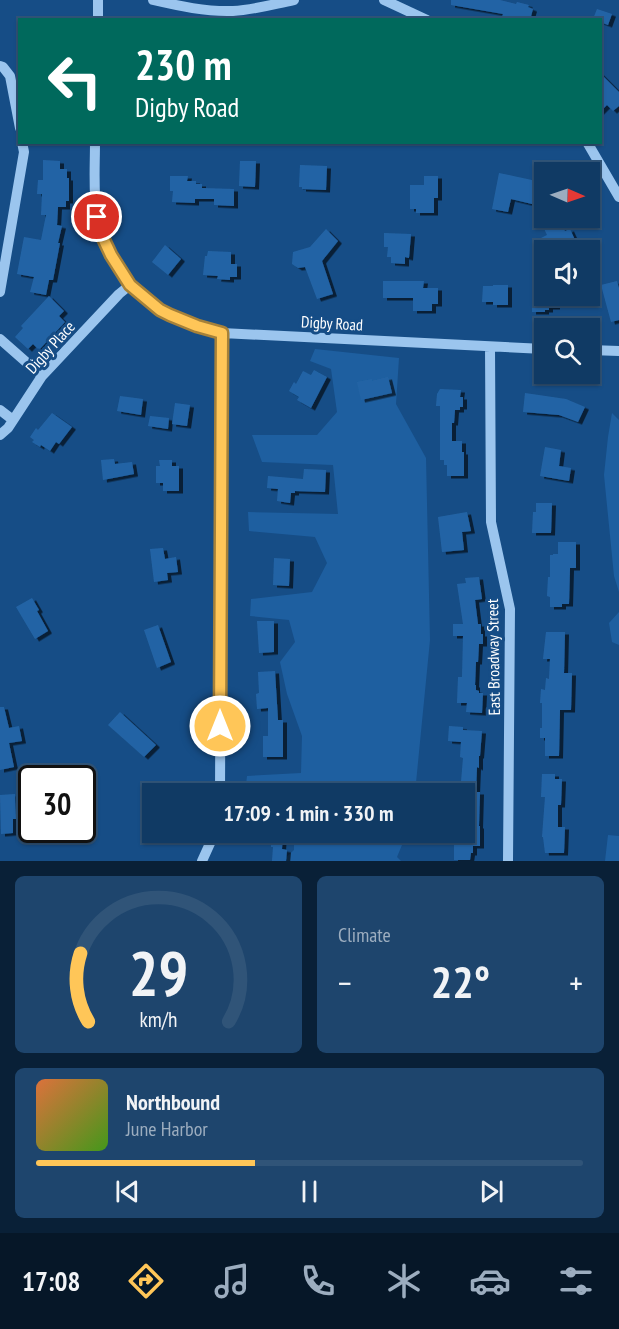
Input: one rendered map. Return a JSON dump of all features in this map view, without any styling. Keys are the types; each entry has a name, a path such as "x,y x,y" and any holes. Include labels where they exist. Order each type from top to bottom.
{"street":[{"path":"98,0 98,18"},
{"path":"153,0 185,8 232,11 260,8 294,0"},
{"path":"384,0 423,18"},
{"path":"0,66 10,76 18,118"},
{"path":"0,292 24,152 22,144"},
{"name":"Digby Road","path":"95,144 97,217 103,238 130,285 160,310 170,315 222,333 534,349"},
{"path":"588,144 619,197"},
{"name":"Digby Place","path":"0,435 14,420 42,376 130,285"},
{"path":"220,783 222,333"},
{"path":"0,339 42,376"},
{"name":"East Broadway Street","path":"490,347 491,522 510,609 508,861"},
{"path":"600,350 619,351"},
{"path":"0,411 14,420"},
{"path":"202,861 210,843"}],"shaded area":[{"path":"315,349 399,358 396,404 426,458 430,640 416,783 246,783 247,776 301,773 302,736 287,694 280,662 295,642 289,620 250,616 251,599 312,592 327,563 315,537 249,531 248,512 338,514 333,465 262,462 252,435 317,435 337,412 331,369 310,361"},
{"path":"612,413 619,420 619,592 614,576 604,475"},
{"path":"619,612 619,645 612,642 609,623"},
{"path":"608,835 619,836 619,861 605,861"},
{"path":"294,843 403,843 397,857 401,861 282,861 294,850"}],"building":[{"path":"451,0 500,0 529,5 528,7 533,9 531,18 502,18 503,14 451,5"},
{"path":"597,9 612,14 608,25 602,23 602,18 593,18"},
{"path":"602,75 619,92 619,106 613,111 607,105 602,110"},
{"path":"43,160 60,161 60,169 67,169 67,178 69,178 69,201 66,201 66,207 58,207 57,225 62,226 58,243 60,243 53,280 49,280 46,295 30,292 34,277 17,274 24,237 41,240 46,215 41,215 42,194 37,194 38,180 43,180"},
{"path":"240,161 256,161 255,187 239,186"},
{"path":"300,165 327,166 326,190 299,187"},
{"path":"499,173 534,180 534,205 511,199 508,212 492,209"},
{"path":"170,176 188,176 187,181 196,181 196,184 202,184 202,188 234,189 234,206 214,205 214,199 195,199 195,203 172,202 173,191 170,191"},
{"path":"424,176 438,176 438,198 434,198 434,213 416,213 416,209 410,209 410,185 424,185"},
{"path":"544,228 563,228 565,231 570,229 575,240 542,240 541,238 547,235"},
{"path":"326,229 338,241 322,261 333,294 317,299 305,267 298,268 292,264 293,252 310,247"},
{"path":"384,233 411,234 409,258 405,257 405,264 391,263 391,257 387,257 388,247 384,247"},
{"path":"165,245 181,259 168,275 152,262"},
{"path":"208,251 231,252 231,264 237,264 237,277 230,277 230,280 203,275 205,256"},
{"path":"383,281 424,281 423,288 438,288 438,304 432,304 432,311 413,311 413,298 383,298"},
{"path":"617,281 619,320 611,322 601,285"},
{"path":"508,285 508,305 482,302 483,286"},
{"path":"533,285 534,306 556,307 549,307 549,310 545,312 532,312"},
{"path":"49,296 64,311 59,316 65,322 39,350 33,344 28,349 15,337 23,328 21,326"},
{"path":"314,370 327,377 311,408 297,400 299,397 289,391 303,371 311,375"},
{"path":"388,377 392,393 361,400 357,382"},
{"path":"440,389 461,390 460,397 463,397 463,407 455,410 452,441 462,441 464,476 447,476 447,465 444,465 444,460 440,460 440,406 436,406"},
{"path":"525,393 566,399 585,407 578,422 559,415 523,412"},
{"path":"120,396 143,399 141,415 117,411"},
{"path":"175,403 190,405 187,426 172,424"},
{"path":"52,413 72,427 59,444 56,442 50,451 32,442 34,440 30,437"},
{"path":"150,416 169,418 168,429 148,426"},
{"path":"545,447 561,450 559,466 571,468 569,481 540,476"},
{"path":"114,459 115,464 132,462 134,474 103,480 101,460"},
{"path":"159,460 172,460 172,466 179,466 179,491 163,491 163,483 156,483 156,466 160,466"},
{"path":"304,469 326,470 325,492 295,491 291,493 290,503 277,501 278,489 267,488 268,476 303,479"},
{"path":"536,503 552,503 551,533 532,533"},
{"path":"467,512 471,531 462,532 464,550 442,552 438,517"},
{"path":"558,542 576,542 576,568 570,568 569,604 562,604 562,607 550,607 550,597 547,596 550,555 558,554"},
{"path":"163,548 165,559 176,557 178,572 167,573 168,580 154,582 150,549"},
{"path":"274,558 290,559 289,586 273,585"},
{"path":"479,577 482,599 475,600 483,644 479,644 475,685 479,693 483,693 482,713 466,712 467,703 457,703 458,677 462,677 463,636 453,636 453,624 463,624 457,584 466,583 465,578"},
{"path":"32,598 48,631 35,639 16,607"},
{"path":"257,621 274,621 274,652 259,653"},
{"path":"158,625 171,662 157,668 144,630"},
{"path":"546,632 565,632 564,673 572,673 571,710 560,710 559,756 545,756 545,738 540,738 541,689 545,690 546,678 549,679 550,659 543,659"},
{"path":"275,671 278,720 283,720 283,757 263,757 263,736 268,736 268,708 257,709 258,672"},
{"path":"0,707 4,707 9,728 19,726 22,741 9,743 14,767 0,770"},
{"path":"120,712 156,745 144,757 108,725"},
{"path":"449,726 463,727 463,730 482,731 476,792 480,792 480,846 473,846 470,860 454,860 454,843 475,843 475,783 461,783 463,758 460,757 461,742 448,741"},
{"path":"542,774 555,774 555,779 562,779 561,805 558,805 558,827 565,827 564,853 545,853 542,837 545,797 541,797"},
{"path":"15,794 16,819 13,819 13,833 1,834 0,795"},
{"path":"271,843 282,843 282,849 287,850 286,861 272,861 273,847"}],"route":[{"path":"97,217 111,255 130,285 160,310 197,326 222,333 220,726"}]}
